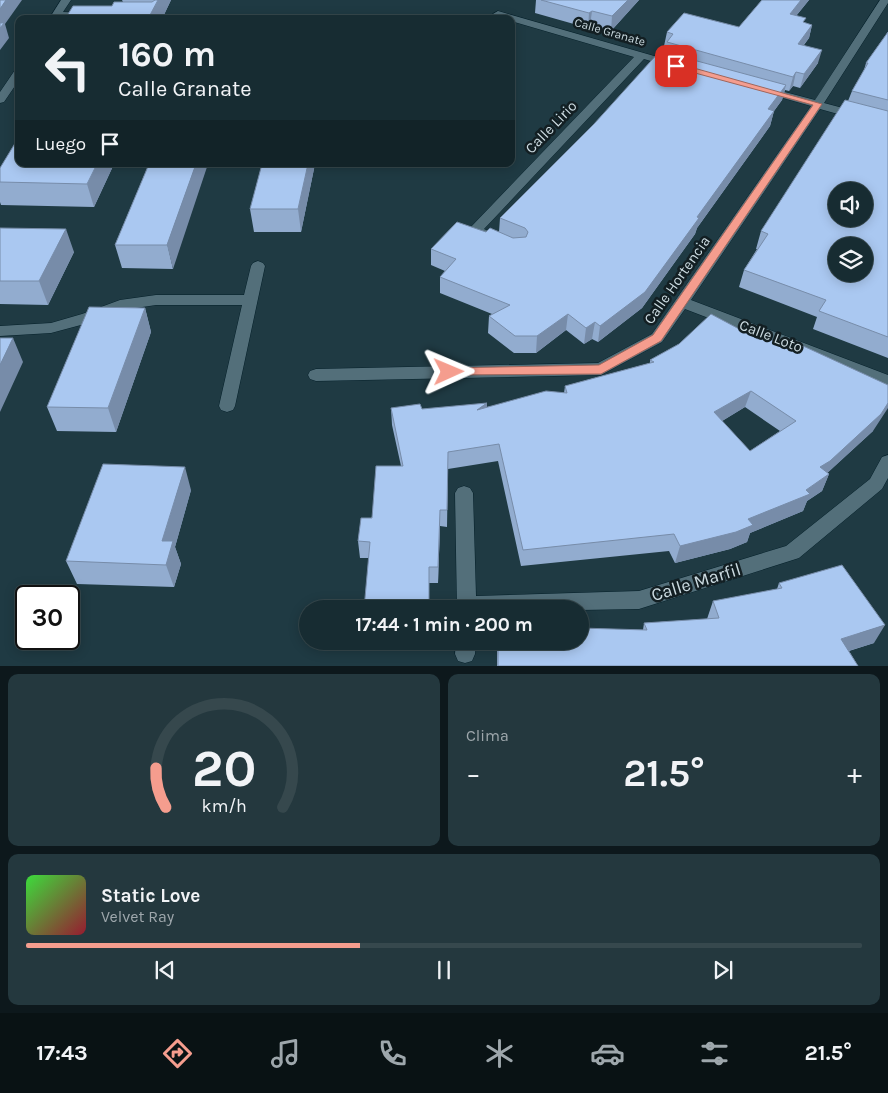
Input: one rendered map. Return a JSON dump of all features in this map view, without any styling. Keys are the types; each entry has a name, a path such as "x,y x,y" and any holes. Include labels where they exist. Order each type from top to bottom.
{"street":[{"path":"56,15 66,0"},
{"name":"Calle Hortencia","path":"316,375 601,369 657,338 818,104 885,0"},
{"name":"Calle Granate","path":"515,19 678,66"},
{"name":"Calle Lirio","path":"501,242 475,230 641,56"},
{"path":"2,95 15,77"},
{"path":"753,86 888,124"},
{"path":"227,406 258,266"},
{"path":"0,331 51,328 88,318 120,305 156,300 250,300"},
{"name":"Calle Loto","path":"682,302 888,381"},
{"name":"Calle Marfil","path":"589,602 639,600 792,552 876,484 888,462"},
{"path":"464,493 467,600"}],"building":[{"path":"0,0 6,0 0,9"},
{"path":"158,0 150,15 67,15 73,6 112,6 114,2 152,2"},
{"path":"541,0 628,0 612,16 592,11 589,13"},
{"path":"762,0 801,0 790,14 806,18 803,22 812,25 798,44 822,50 804,74 796,72 793,77 667,42 673,34 667,32 684,13 739,27"},
{"path":"888,32 888,100 852,91 868,63 866,63"},
{"path":"660,51 786,85 768,109 774,111 645,292 600,326 595,322 586,328 568,314 537,336 515,336 489,316 510,305 440,277 456,259 431,249 457,222 486,232 490,228 513,238 526,237 528,232 525,228 500,218 594,124"},
{"path":"845,100 888,111 888,337 819,311 826,300 744,270 768,234 761,231"},
{"path":"15,143 15,167 96,167 87,184 0,182 0,168"},
{"path":"148,167 195,167 167,245 115,245"},
{"path":"261,167 307,167 298,209 250,209"},
{"path":"0,228 66,229 39,281 0,281"},
{"path":"89,307 145,308 108,408 47,407"},
{"path":"711,314 758,339 762,335 797,353 801,345 888,385 888,403 881,414 830,461 820,467 829,474 806,490 810,494 748,519 753,525 736,532 680,546 674,534 523,550 499,444 448,452 447,510 440,510 438,567 429,567 429,600 365,600 370,542 358,541 361,518 372,518 376,466 403,466 391,408 420,404 422,409 487,403 477,410 546,391 567,393 565,386 654,362 650,360 679,344","holes":["751,391 796,421 750,451 714,412"]},
{"path":"0,338 13,338 0,365"},
{"path":"103,464 185,467 162,541 173,541 166,565 66,561"},
{"path":"842,565 885,625 841,639 858,666 498,666 498,650 589,650 589,628 647,630 644,623 719,618 713,601 782,588 779,583"}],"route":[{"path":"449,372 601,369 657,338 818,104 676,66"}]}
